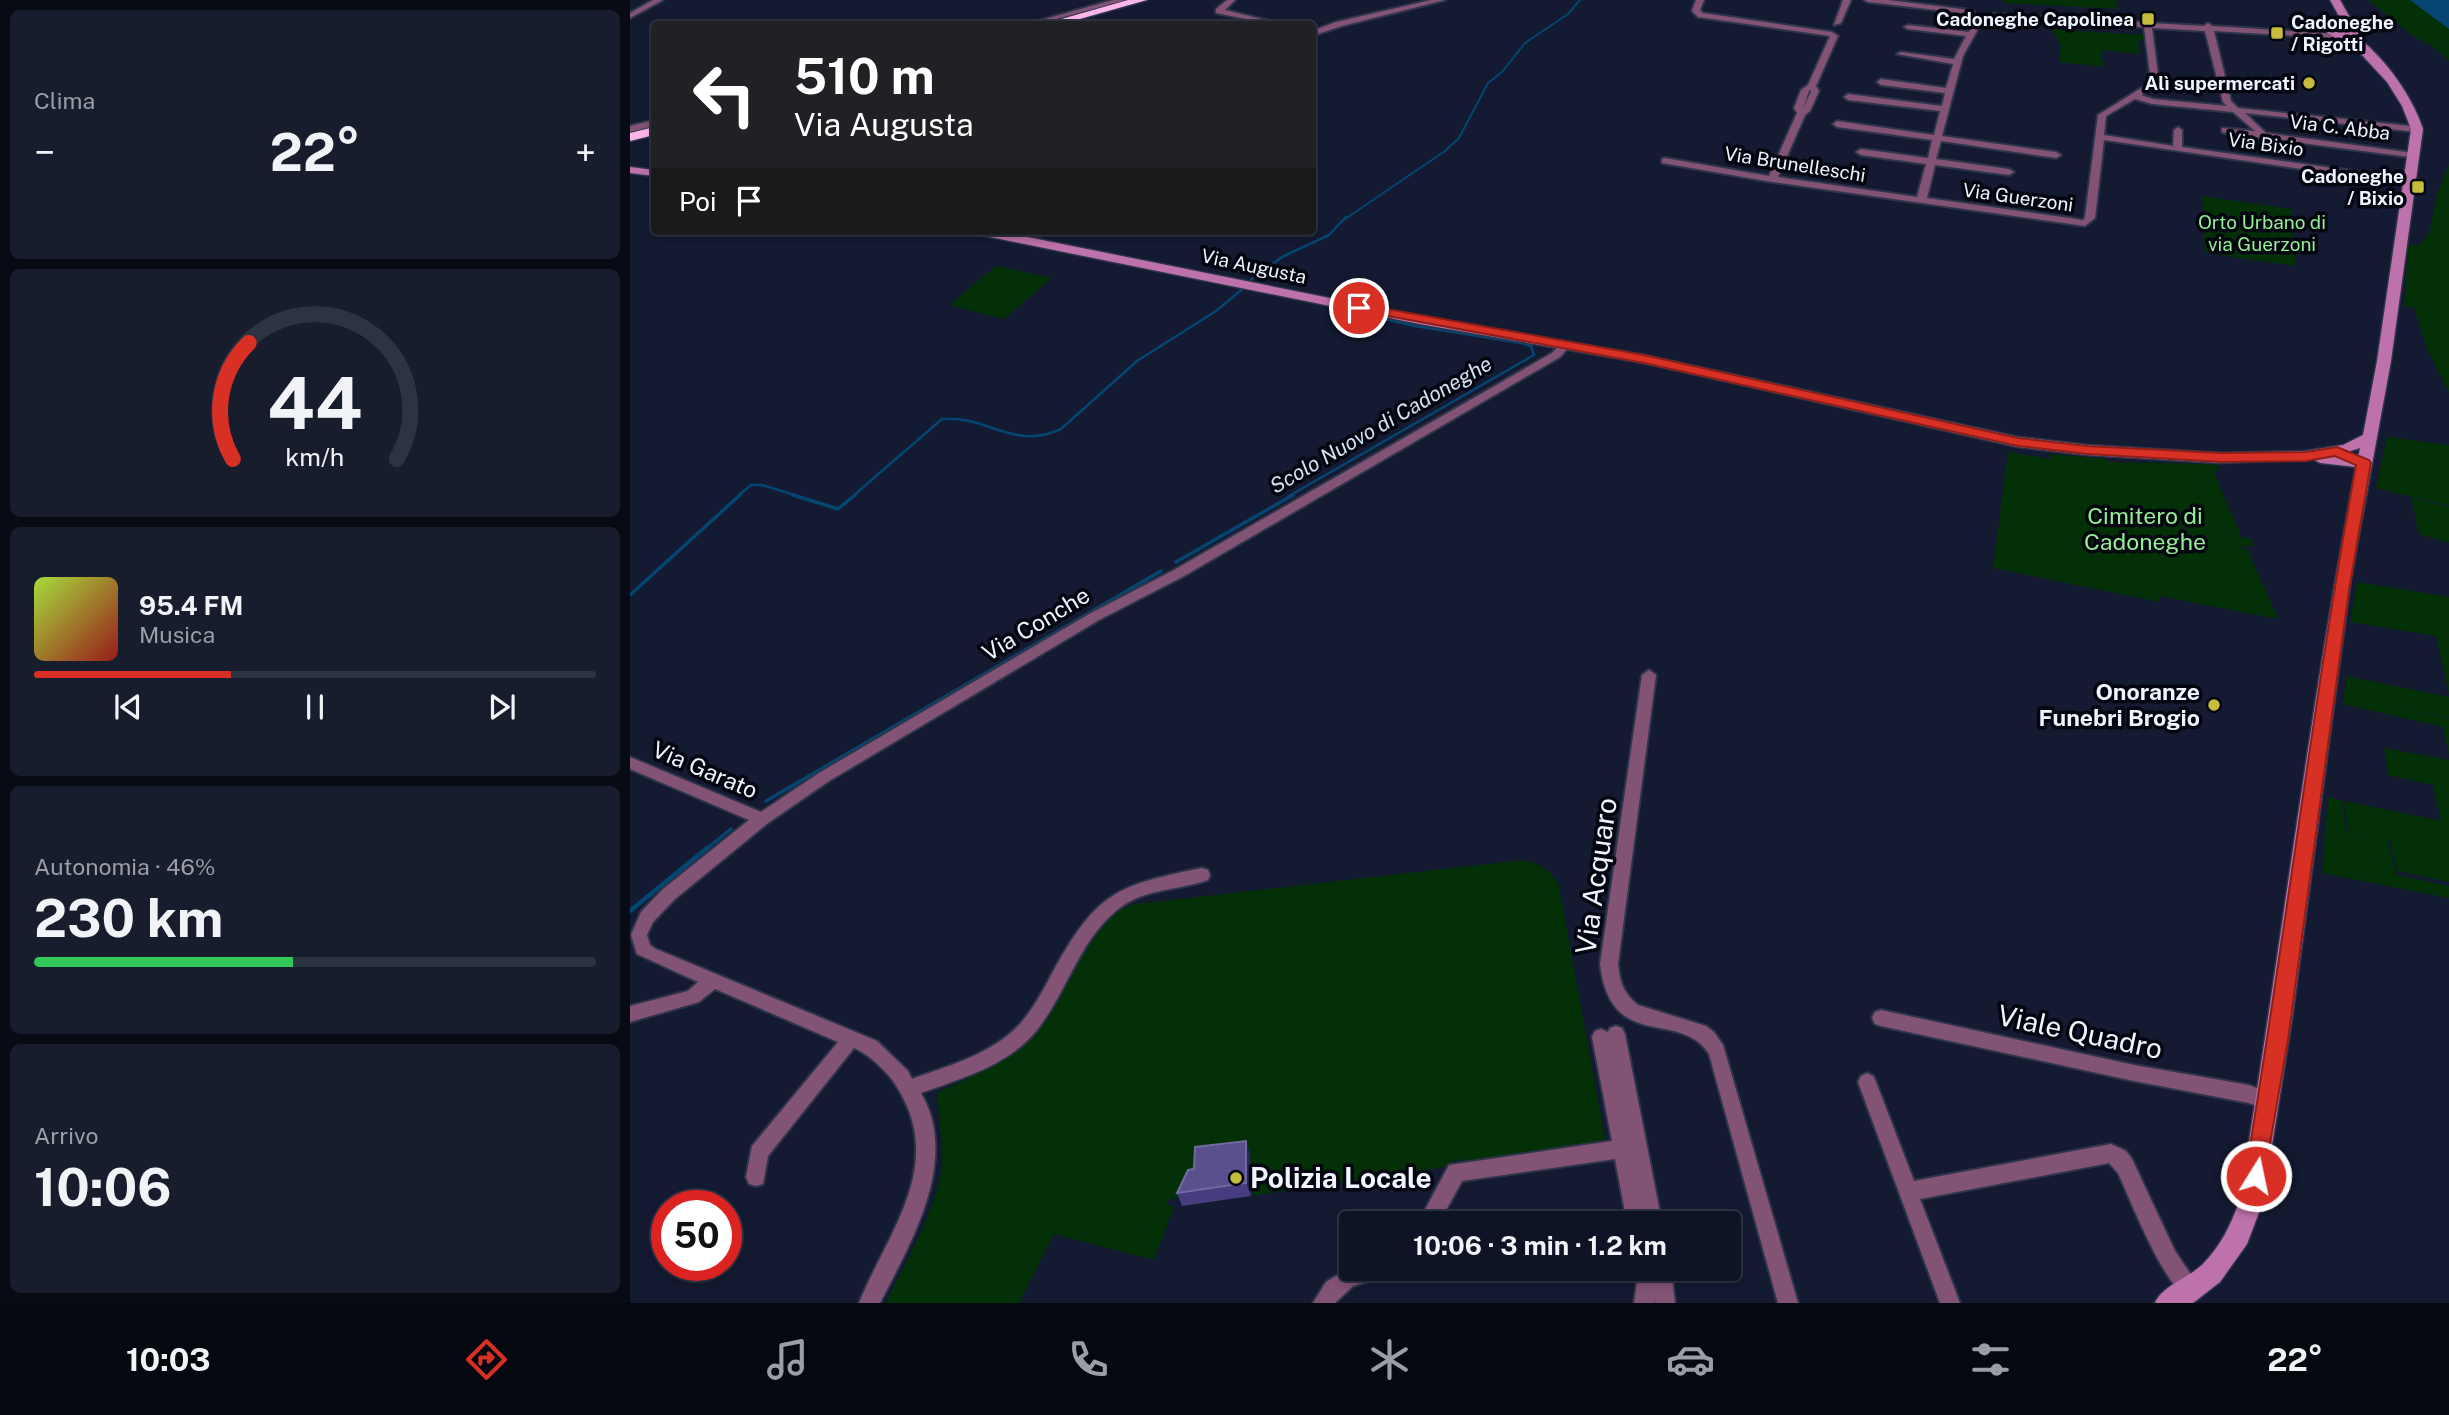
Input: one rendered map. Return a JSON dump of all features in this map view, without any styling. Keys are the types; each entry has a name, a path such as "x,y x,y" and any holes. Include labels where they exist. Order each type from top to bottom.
{"highway":[{"path":"1061,21 1141,0"},
{"path":"630,138 651,132"}],"main road":[{"path":"2168,1303 2192,1291 2216,1270 2232,1250 2242,1230 2256,1176 2339,602 2384,362 2411,182 2417,129 2415,121 2398,92 2365,48 2350,34 2348,23 2336,0"},
{"path":"2333,33 2350,34"},
{"path":"630,170 651,173"},
{"name":"Via Augusta","path":"1022,235 1419,320 1644,359 2018,442 2087,450 2196,457 2338,457 2362,470"},
{"path":"2338,457 2369,438"}],"street":[{"path":"630,16 659,0"},
{"path":"1042,21 1122,0"},
{"path":"1231,0 1219,11 1264,21"},
{"path":"1316,31 1441,0"},
{"path":"1700,0 1696,11 1701,15 1832,33 1834,36 1812,86 1815,91 1807,111 1801,113 1772,179"},
{"path":"1837,23 1847,0"},
{"path":"1870,0 1970,12 2333,33"},
{"path":"1920,201 1957,62 1969,34 1987,13"},
{"name":"Via Guerzoni","path":"1920,201 2085,223 2090,218 2102,116 2155,83 2147,23"},
{"path":"2208,26 2227,102 2262,134"},
{"path":"1908,27 1969,34"},
{"path":"1901,54 1957,62"},
{"path":"1881,82 1949,91"},
{"path":"2136,96 2152,101 2417,129"},
{"path":"1848,97 1944,109"},
{"path":"2330,119 2334,144"},
{"path":"630,129 651,124"},
{"path":"1837,124 2056,155"},
{"path":"2177,149 2178,130"},
{"name":"Via C. Abba","path":"2225,130 2414,156"},
{"name":"Via Bixio","path":"2100,137 2411,182"},
{"path":"1861,152 2008,172"},
{"name":"Via Brunelleschi","path":"1665,161 1920,201"},
{"name":"Via Conche","path":"869,1303 917,1205 923,1187 926,1158 924,1120 909,1088 885,1058 852,1038 650,954 643,949 639,935 647,917 669,894 762,819 824,776 1094,617 1180,573 1556,355 1565,345"},
{"name":"Via Acquaro","path":"1650,675 1609,964 1610,978 1613,989 1626,1008 1637,1014 1696,1030 1707,1037 1717,1051 1788,1303"},
{"name":"Via Garato","path":"630,763 762,819"},
{"path":"909,1088 954,1072 1000,1051 1030,1025 1089,926 1111,904 1132,891 1202,875"},
{"path":"630,1014 693,997 713,980"},
{"name":"Viale Quadro","path":"1881,1018 2134,1073 2249,1094 2267,1101"},
{"path":"1609,1035 1631,1148 1649,1211"},
{"path":"756,1177 759,1152 852,1038"},
{"path":"1867,1082 1950,1303"},
{"path":"1435,1211 1456,1172 1631,1148"},
{"path":"1631,1148 1636,1211"},
{"path":"1910,1191 2111,1153 2125,1166 2168,1258 2192,1291"},
{"path":"1323,1303 1331,1288 1342,1281"},
{"path":"1644,1303 1647,1281"},
{"path":"1662,1281 1665,1303"}],"green space":[{"path":"2003,0 2116,0 2119,9 2004,3"},
{"path":"2368,0 2410,0 2449,29 2449,61 2432,46 2414,37"},
{"path":"2051,29 2143,35 2143,41 2138,40 2139,54 2103,50 2101,56 2105,67 2059,62 2061,46"},
{"path":"2449,164 2449,393 2427,349 2414,307 2404,307 2408,244 2419,246 2429,233 2438,191"},
{"name":"Orto Urbano di via Guerzoni","path":"2202,196 2292,209 2295,266 2205,253"},
{"path":"996,266 1052,278 1004,319 949,305"},
{"path":"2387,437 2449,445 2449,506 2376,488"},
{"name":"Cimitero di Cadoneghe","path":"2008,452 2051,459 2050,454 2107,459 2108,462 2217,464 2220,470 2213,471 2242,538 2250,538 2254,546 2242,546 2243,549 2247,549 2278,619 2160,596 2160,602 1993,568"},
{"path":"2411,498 2449,507 2449,543 2419,534"},
{"path":"2357,582 2449,597 2449,695 2436,636 2350,622"},
{"path":"2347,676 2449,697 2449,718 2381,703 2449,719 2449,756 2443,727 2343,704"},
{"path":"2384,748 2449,760 2449,882 2397,871 2388,840 2396,875 2449,886 2449,898 2322,873 2328,797 2343,801 2345,830 2369,836 2347,830 2345,801 2441,821 2433,785 2388,775"},
{"path":"1523,860 1545,868 1559,886 1606,1144 1476,1162 1469,1159 1449,1162 1449,1166 1439,1168 1182,1206 1186,1196 1167,1200 1167,1205 1174,1207 1154,1260 1054,1234 1019,1303 885,1303 920,1234 940,1178 942,1154 937,1093 987,1069 1022,1046 1102,922 1115,911 1135,904"}],"water":[{"path":"2410,0 2449,0 2449,29"}],"building":[{"path":"1246,1141 1246,1183 1177,1193 1188,1170 1194,1169 1195,1147"}],"waterway":[{"name":"Scolo Nuovo di Cadoneghe","path":"1345,219 1445,151 1459,138 1488,83 1502,72 1525,43 1568,14 1580,0"},
{"path":"630,12 643,5"},
{"name":"Scolo Nuovo di Cadoneghe","path":"1247,283 1282,257 1329,235 1346,217"},
{"path":"853,496 942,419 958,419 1029,436 1044,435 1061,429 1137,361 1216,311 1245,287"},
{"name":"Scolo Nuovo di Cadoneghe","path":"1289,496 1534,355 1531,346 1521,343 1415,326 1302,300"},
{"path":"738,496 751,485 762,485 798,496"},
{"path":"630,595 740,495"},
{"path":"793,495 838,509 855,495"},
{"name":"Scolo Nuovo di Cadoneghe","path":"1176,562 1293,495"},
{"name":"Scolo Nuovo di Cadoneghe","path":"766,801 1161,571"},
{"name":"Scolo Nuovo di Cadoneghe","path":"704,851 731,829"},
{"name":"Scolo Nuovo di Cadoneghe","path":"630,911 706,849"}],"place":[{"name":"Cadoneghe Capolinea","path":"2148,19"},
{"name":"Cadoneghe / Rigotti","path":"2277,33"},
{"name":"Alì supermercati","path":"2309,83"},
{"name":"Cadoneghe / Bixio","path":"2418,187"},
{"name":"Onoranze Funebri Brogio","path":"2214,705"},
{"name":"Polizia Locale","path":"1236,1178"}],"route":[{"path":"1359,308 1644,359 2018,442 2087,450 2221,458 2306,456 2337,452 2364,463 2341,590 2308,834 2256,1176"}]}
